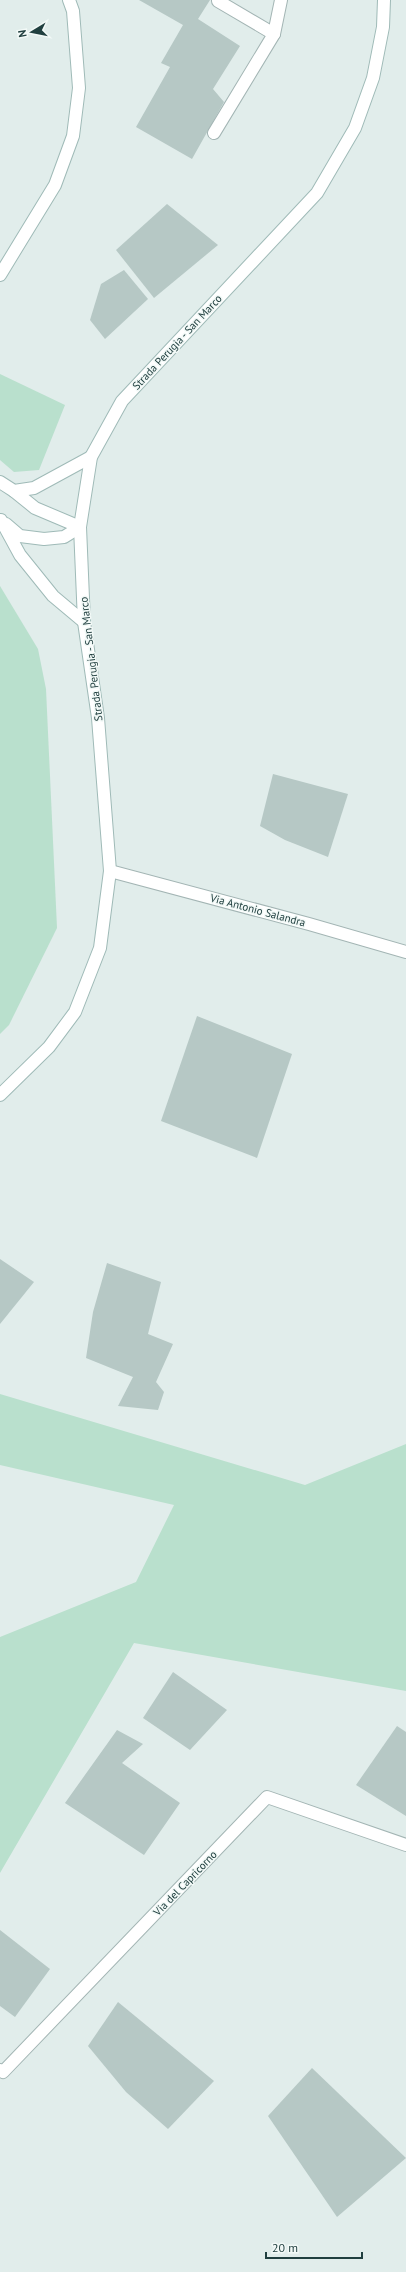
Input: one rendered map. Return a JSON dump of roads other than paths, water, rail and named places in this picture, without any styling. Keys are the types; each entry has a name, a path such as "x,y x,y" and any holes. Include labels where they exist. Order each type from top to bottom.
{"street":[{"path":"0,275 54,185 73,136 80,88 73,11 69,0"},
{"path":"219,0 218,2 274,34"},
{"path":"214,133 274,34 281,0"},
{"name":"Strada Perugia - San Marco","path":"0,1095 48,1047 75,1012 100,948 110,871 98,718 84,622 80,527 91,457 122,401 317,193 355,128 373,78 383,27 384,0"},
{"path":"14,491 34,488 91,457"},
{"path":"0,482 35,508 80,527"},
{"path":"1,519 20,536 44,539 64,537 80,527"},
{"path":"1,519 20,555 53,596 84,622"},
{"name":"Via Antonio Salandra","path":"110,871 309,924 406,952"},
{"name":"Via del Capricorno","path":"0,2070 3,2072 267,1797 406,1845"}]}
